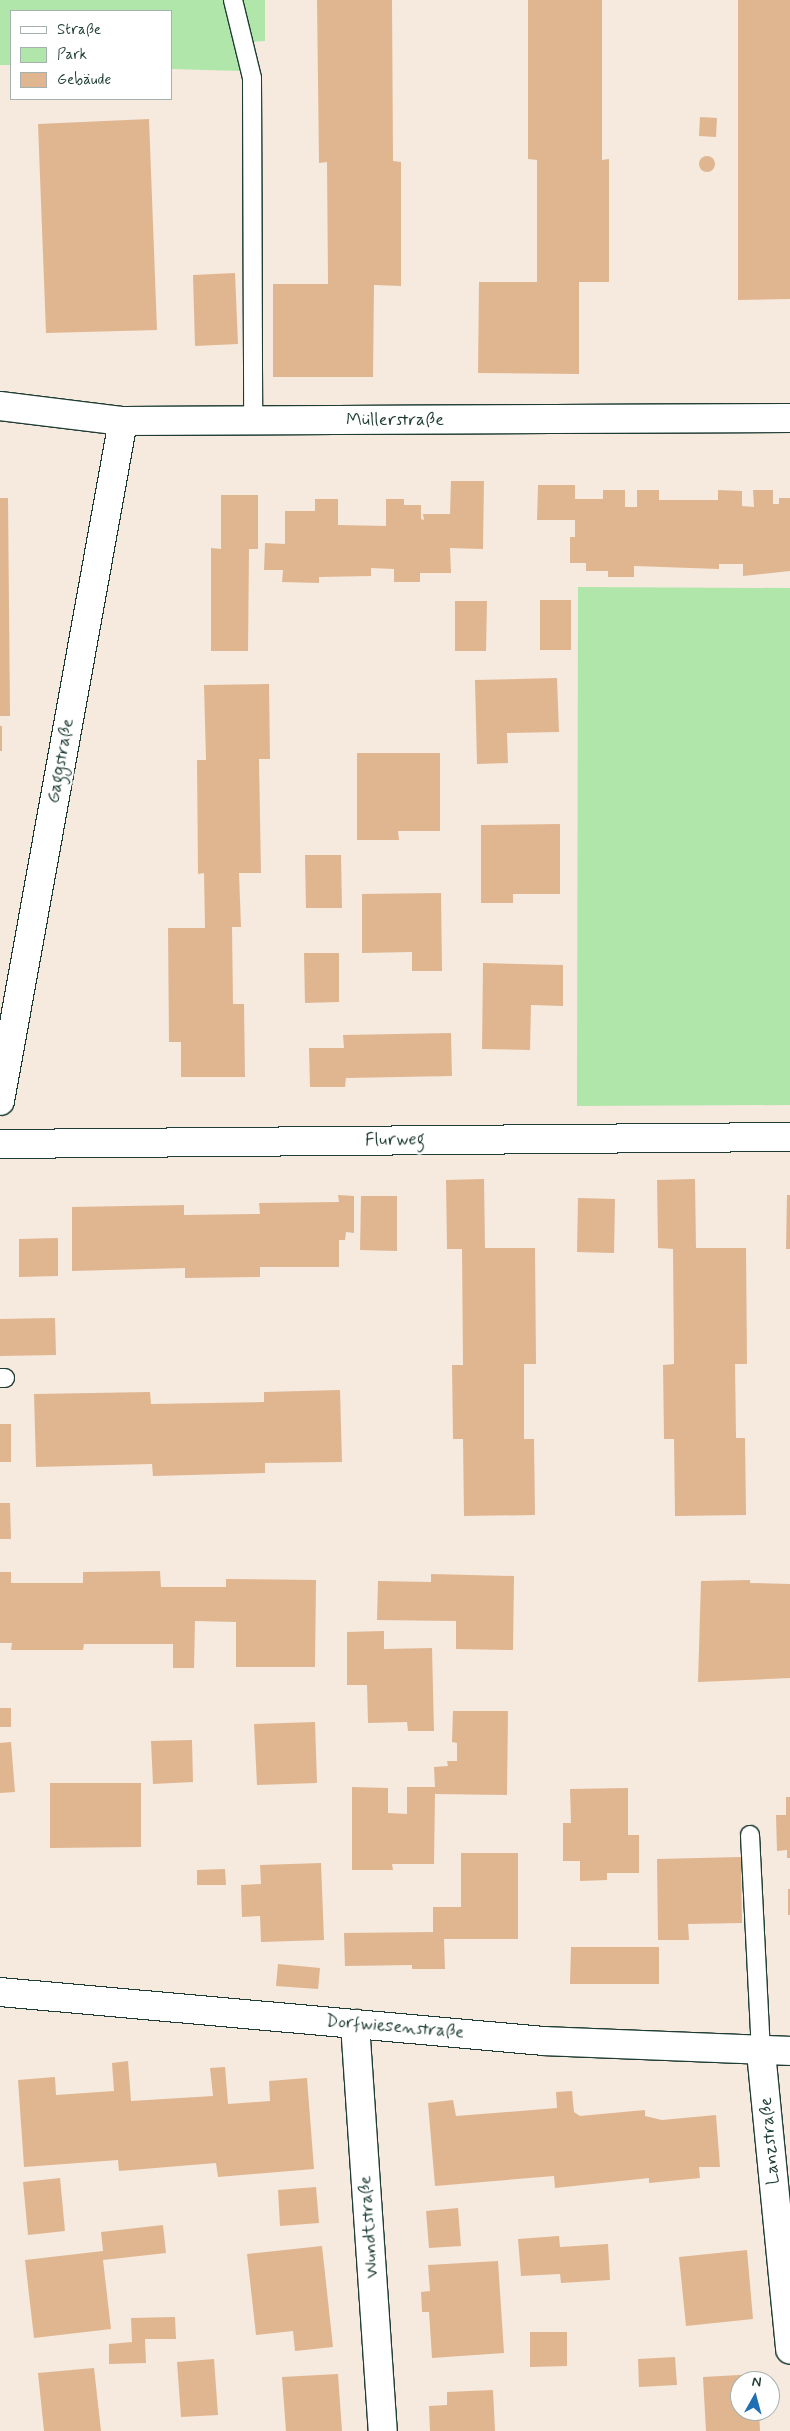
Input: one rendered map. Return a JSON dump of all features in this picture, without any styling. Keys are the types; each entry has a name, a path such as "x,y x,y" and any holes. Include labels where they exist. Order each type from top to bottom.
{"street":[{"name":"Müllerstraße","path":"0,406 123,421 253,418 790,418"},
{"name":"Gaggstraße","path":"0,1101 123,421"},
{"name":"Flurweg","path":"0,1144 790,1137"},
{"name":"Dorfwiesenstraße","path":"0,1992 544,2042 762,2052 790,2051"},
{"name":"Wundtstraße","path":"354,2024 383,2431"},
{"name":"Lanzstraße","path":"762,2052 790,2350"}],"lane":[{"path":"233,0 252,78 253,418"},
{"path":"750,1835 762,2052"}],"green space":[{"path":"0,0 265,0 265,41 252,42 243,71 172,69 172,10 10,10 10,65 0,65"},
{"path":"578,587 790,588 790,1105 577,1106"}],"building":[{"path":"317,0 392,0 393,161 401,162 401,286 374,285 373,377 273,377 273,284 328,284 327,162 319,163"},
{"path":"528,0 602,0 602,160 609,159 609,282 579,282 579,374 478,373 479,282 537,282 537,160 528,159"},
{"path":"738,0 790,0 790,299 738,300"},
{"path":"700,117 717,118 716,137 699,136"},
{"path":"149,119 157,330 46,333 38,124"},
{"path":"707,156 715,164 707,172 699,164"},
{"path":"235,273 238,344 195,346 193,275"},
{"path":"451,481 484,481 483,549 450,548 451,573 420,573 420,582 394,582 394,569 371,568 371,576 319,577 319,583 282,582 283,570 264,570 265,543 285,544 285,511 315,511 315,499 338,499 338,525 386,526 386,499 404,499 404,505 421,505 421,519 424,520 423,514 450,514"},
{"path":"538,485 575,485 575,499 603,499 603,490 625,490 625,507 637,507 637,490 659,490 659,500 718,500 718,490 742,491 742,506 754,507 753,490 773,490 773,504 779,504 779,498 790,498 790,571 743,576 743,564 719,564 719,569 634,566 634,577 608,577 608,571 586,571 586,563 570,563 570,537 575,537 575,520 537,520"},
{"path":"221,495 258,495 258,549 249,549 248,651 211,651 211,548 221,549"},
{"path":"0,498 8,498 10,716 0,716"},
{"path":"540,600 571,600 571,650 540,650"},
{"path":"455,601 487,601 486,651 455,651"},
{"path":"557,678 559,732 507,733 508,763 477,764 475,680"},
{"path":"269,684 270,759 259,759 261,873 239,873 241,927 232,927 233,1004 244,1004 245,1077 181,1077 181,1042 169,1042 168,928 205,928 204,873 198,874 197,760 206,760 204,685"},
{"path":"0,726 2,726 2,751 0,751"},
{"path":"357,753 440,753 440,831 398,831 399,840 357,840"},
{"path":"560,824 560,894 513,894 513,903 481,903 481,825"},
{"path":"305,855 341,855 342,908 306,908"},
{"path":"441,893 442,971 412,971 412,952 362,953 362,894"},
{"path":"304,953 339,953 339,1002 305,1003"},
{"path":"483,963 563,965 563,1006 531,1005 530,1050 482,1049"},
{"path":"451,1033 452,1076 346,1078 345,1087 310,1087 309,1048 344,1048 343,1035"},
{"path":"484,1179 485,1248 535,1248 536,1364 524,1364 524,1439 534,1439 535,1515 464,1516 463,1439 453,1439 452,1365 463,1365 462,1249 447,1249 446,1180"},
{"path":"695,1179 696,1248 746,1248 747,1364 735,1364 736,1438 745,1438 746,1515 675,1516 674,1439 664,1439 663,1365 674,1364 673,1249 658,1248 657,1180"},
{"path":"338,1195 354,1196 354,1233 346,1232 345,1240 339,1240 339,1267 260,1267 260,1277 185,1278 185,1268 72,1271 72,1207 184,1205 184,1215 260,1214 259,1203 339,1202"},
{"path":"787,1195 790,1195 790,1249 786,1249"},
{"path":"361,1196 397,1196 397,1251 360,1250"},
{"path":"578,1198 615,1199 614,1253 577,1252"},
{"path":"58,1238 58,1276 19,1277 19,1239"},
{"path":"55,1318 56,1355 0,1356 0,1319"},
{"path":"340,1390 342,1462 265,1463 265,1473 153,1476 152,1464 36,1467 34,1394 150,1392 151,1404 264,1402 264,1392"},
{"path":"0,1424 11,1424 11,1462 0,1462"},
{"path":"0,1503 10,1503 11,1539 0,1539"},
{"path":"160,1571 161,1587 226,1587 226,1579 316,1580 315,1667 236,1667 236,1622 195,1621 194,1668 173,1668 173,1644 84,1644 83,1650 11,1650 12,1643 0,1643 0,1572 11,1572 11,1583 83,1583 83,1572"},
{"path":"431,1574 514,1576 513,1650 456,1649 456,1621 377,1620 378,1581 431,1582"},
{"path":"750,1580 750,1583 790,1584 790,1678 698,1682 701,1581"},
{"path":"384,1631 384,1649 432,1648 434,1731 408,1731 407,1722 368,1723 367,1685 347,1685 347,1632"},
{"path":"0,1708 11,1708 11,1727 0,1727"},
{"path":"453,1711 508,1711 507,1795 435,1794 434,1864 392,1864 393,1870 352,1870 352,1787 388,1788 388,1813 407,1814 407,1787 435,1787 434,1767 448,1766 447,1761 457,1761 457,1743 452,1742"},
{"path":"315,1722 317,1783 257,1785 254,1724"},
{"path":"192,1740 193,1782 153,1784 151,1741"},
{"path":"11,1742 15,1792 0,1793 0,1743"},
{"path":"50,1783 141,1783 141,1847 50,1848"},
{"path":"628,1788 628,1835 639,1835 639,1873 607,1873 607,1880 580,1881 580,1861 563,1861 563,1823 571,1823 570,1789"},
{"path":"786,1797 790,1797 790,1858 787,1858 787,1850 777,1851 776,1815 786,1815"},
{"path":"461,1853 518,1853 518,1939 444,1939 445,1969 412,1969 412,1965 345,1966 344,1933 433,1932 433,1907 461,1907"},
{"path":"741,1857 742,1923 688,1924 689,1940 658,1940 657,1859"},
{"path":"321,1863 324,1940 261,1942 260,1916 242,1917 241,1885 261,1884 260,1865"},
{"path":"225,1869 226,1885 197,1885 197,1870"},
{"path":"788,1889 790,1889 790,1915 788,1915"},
{"path":"571,1947 659,1947 659,1984 570,1984"},
{"path":"278,1964 320,1968 318,1989 276,1986"},
{"path":"128,2061 131,2101 213,2096 210,2068 225,2067 228,2104 270,2101 269,2081 307,2078 314,2169 218,2177 216,2163 119,2171 118,2160 24,2167 18,2080 55,2077 56,2095 114,2091 112,2063"},
{"path":"572,2091 574,2112 580,2116 645,2110 645,2116 662,2120 716,2115 720,2167 699,2167 700,2178 649,2183 649,2178 555,2188 554,2176 435,2186 428,2103 453,2100 456,2116 557,2108 556,2092"},
{"path":"60,2178 65,2231 28,2235 23,2182"},
{"path":"316,2187 319,2223 280,2226 278,2190"},
{"path":"458,2208 461,2246 429,2248 426,2211"},
{"path":"163,2225 166,2253 103,2260 111,2329 34,2338 25,2260 103,2251 101,2232"},
{"path":"559,2236 560,2247 608,2244 610,2280 561,2283 560,2274 521,2276 518,2239"},
{"path":"322,2246 333,2347 295,2351 293,2331 256,2335 247,2254"},
{"path":"747,2250 753,2319 686,2326 679,2257"},
{"path":"498,2261 504,2353 432,2358 429,2312 422,2312 421,2292 430,2291 428,2265"},
{"path":"175,2317 176,2339 145,2339 146,2363 109,2364 109,2344 132,2342 131,2318"},
{"path":"530,2332 567,2332 567,2366 530,2367"},
{"path":"675,2357 677,2385 639,2387 638,2359"},
{"path":"214,2359 218,2415 181,2417 177,2362"},
{"path":"94,2368 101,2431 44,2431 38,2373"},
{"path":"338,2374 342,2431 286,2431 282,2377"},
{"path":"730,2376 730,2421 760,2421 760,2431 706,2431 703,2377"},
{"path":"493,2390 495,2431 430,2431 429,2406 447,2405 447,2392"}]}
